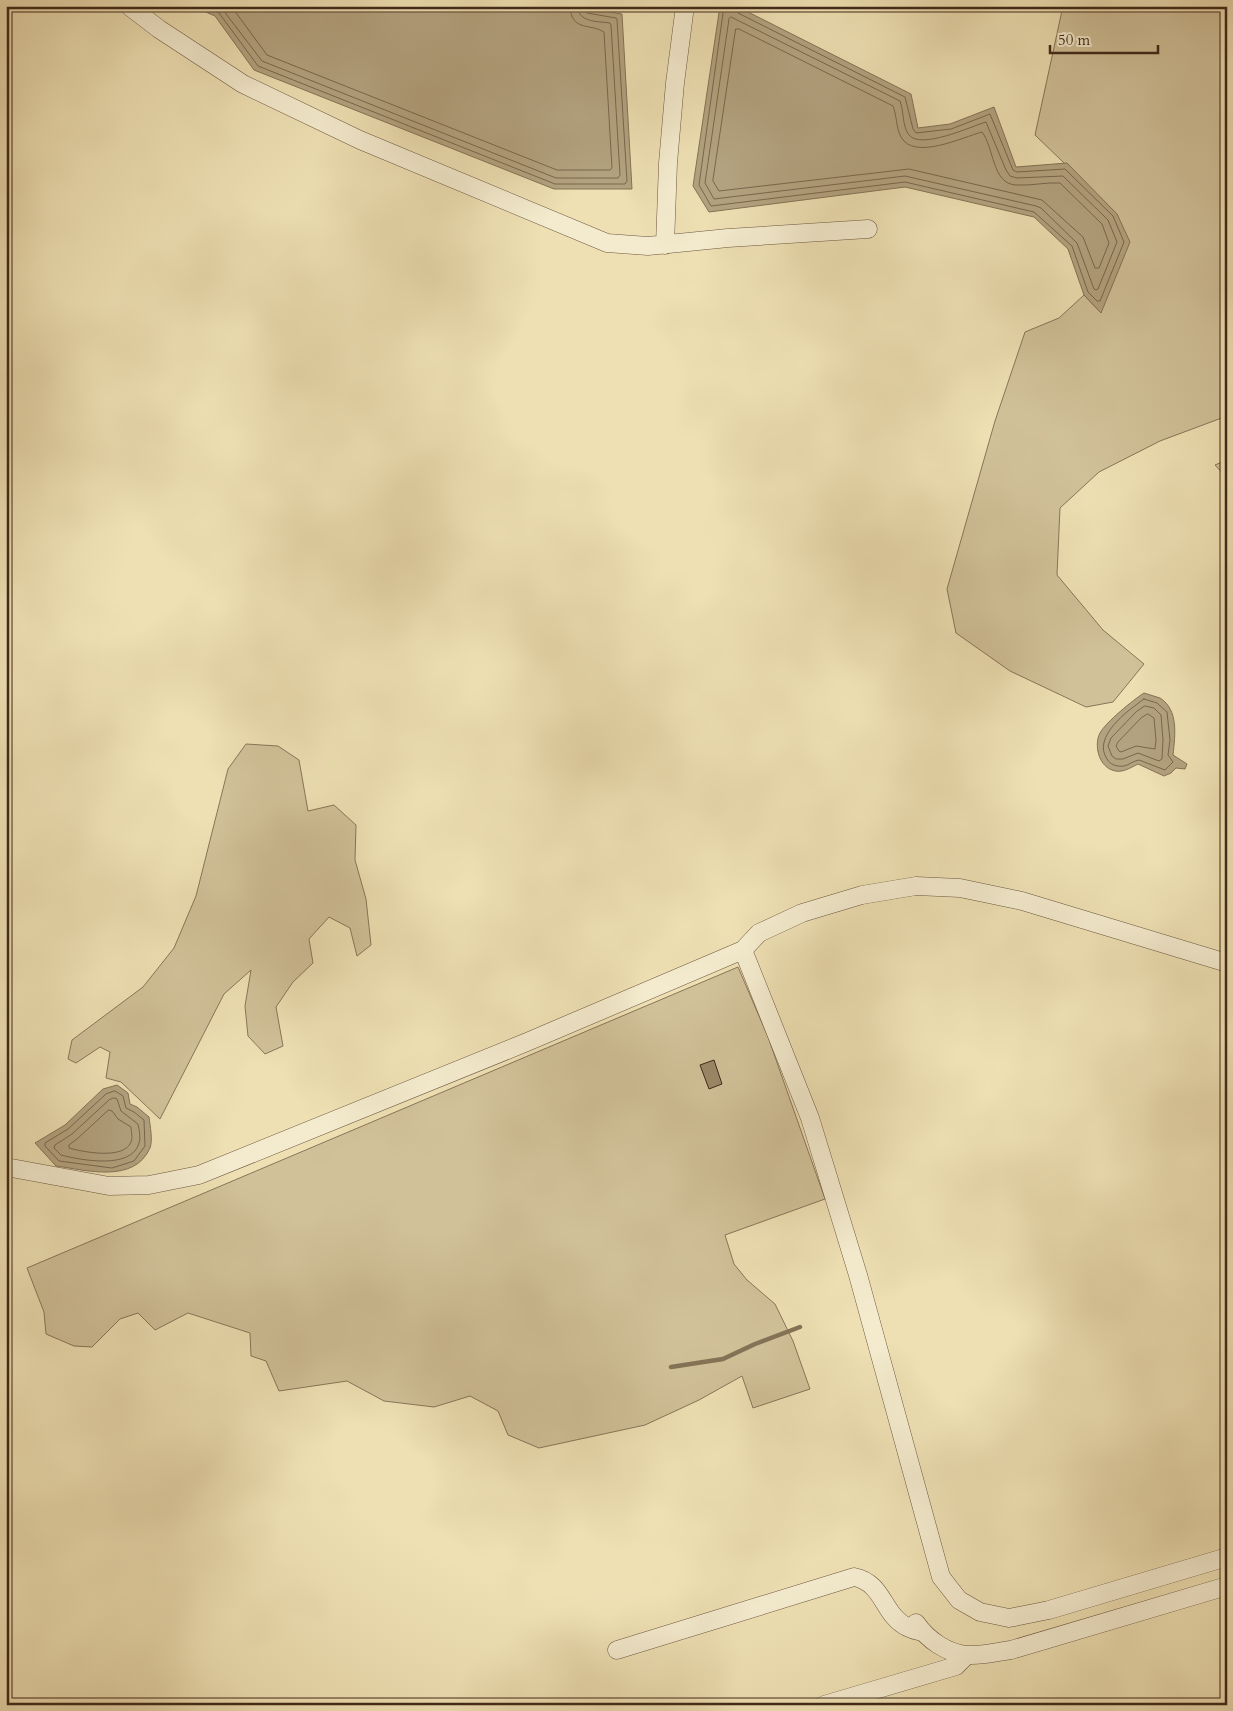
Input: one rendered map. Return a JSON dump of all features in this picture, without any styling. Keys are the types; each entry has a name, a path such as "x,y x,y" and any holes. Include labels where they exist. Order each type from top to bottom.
{"street":[{"path":"129,6 159,29 243,84 360,140 607,243 648,246 868,229"},
{"path":"665,244 668,163 674,92 685,6"},
{"path":"6,1167 109,1186 149,1185 199,1175 527,1042 743,950 759,933 802,913 862,895 916,886 960,888 1022,901 1227,963"},
{"path":"743,950 810,1118 858,1275 942,1577 959,1600 980,1612 1009,1618 1049,1610 1227,1557"},
{"path":"617,1650 854,1577 870,1583 878,1591 891,1613 906,1627 918,1626 933,1642 951,1651 967,1655 1011,1650 1227,1586"},
{"path":"824,1705 956,1666 967,1655"}],"path":[{"path":"401,1705 425,1702 435,1705"}],"shaded area":[{"path":"1063,6 1227,6 1227,416 1160,441 1099,472 1060,508 1057,575 1103,630 1144,664 1113,702 1086,707 1010,671 956,633 947,589 995,421 1025,332 1059,318 1084,295 1101,313 1117,214 1035,135"},
{"path":"1227,460 1227,478 1215,465"},
{"path":"246,744 278,746 299,760 308,811 334,805 356,825 355,860 366,899 371,945 357,956 350,928 329,917 309,939 313,963 293,982 276,1007 283,1046 265,1054 248,1036 245,1006 251,970 224,994 160,1119 121,1082 106,1078 110,1052 100,1047 76,1063 68,1059 72,1040 143,987 174,948 196,896 228,769"},
{"path":"738,967 768,1037 825,1199 725,1235 734,1264 747,1280 775,1304 793,1341 810,1389 753,1408 742,1376 699,1400 645,1425 539,1448 508,1435 498,1411 470,1396 434,1407 384,1401 347,1381 279,1391 266,1361 251,1356 250,1333 188,1313 155,1330 138,1313 120,1319 92,1347 74,1346 46,1334 44,1312 27,1268"}],"water":[{"path":"192,6 574,6 622,14 632,189 554,189 254,70 215,16"},
{"path":"720,6 736,6 911,94 918,128 950,124 994,107 1016,167 1067,163 1117,214 1130,242 1101,313 1084,295 1068,249 1034,217 905,187 709,212 693,186"},
{"path":"1144,693 1160,698 1170,709 1174,724 1173,755 1187,764 1185,769 1176,768 1164,776 1138,764 1125,770 1115,771 1103,764 1100,759 1097,743 1103,728"},
{"path":"117,1085 128,1093 130,1104 149,1117 151,1145 143,1159 133,1167 121,1171 95,1172 56,1166 35,1143 65,1125 103,1089"}],"building":[{"path":"714,1060 722,1084 709,1089 700,1065"}],"waterway":[{"path":"671,1367 723,1359 755,1344 800,1327"}]}
